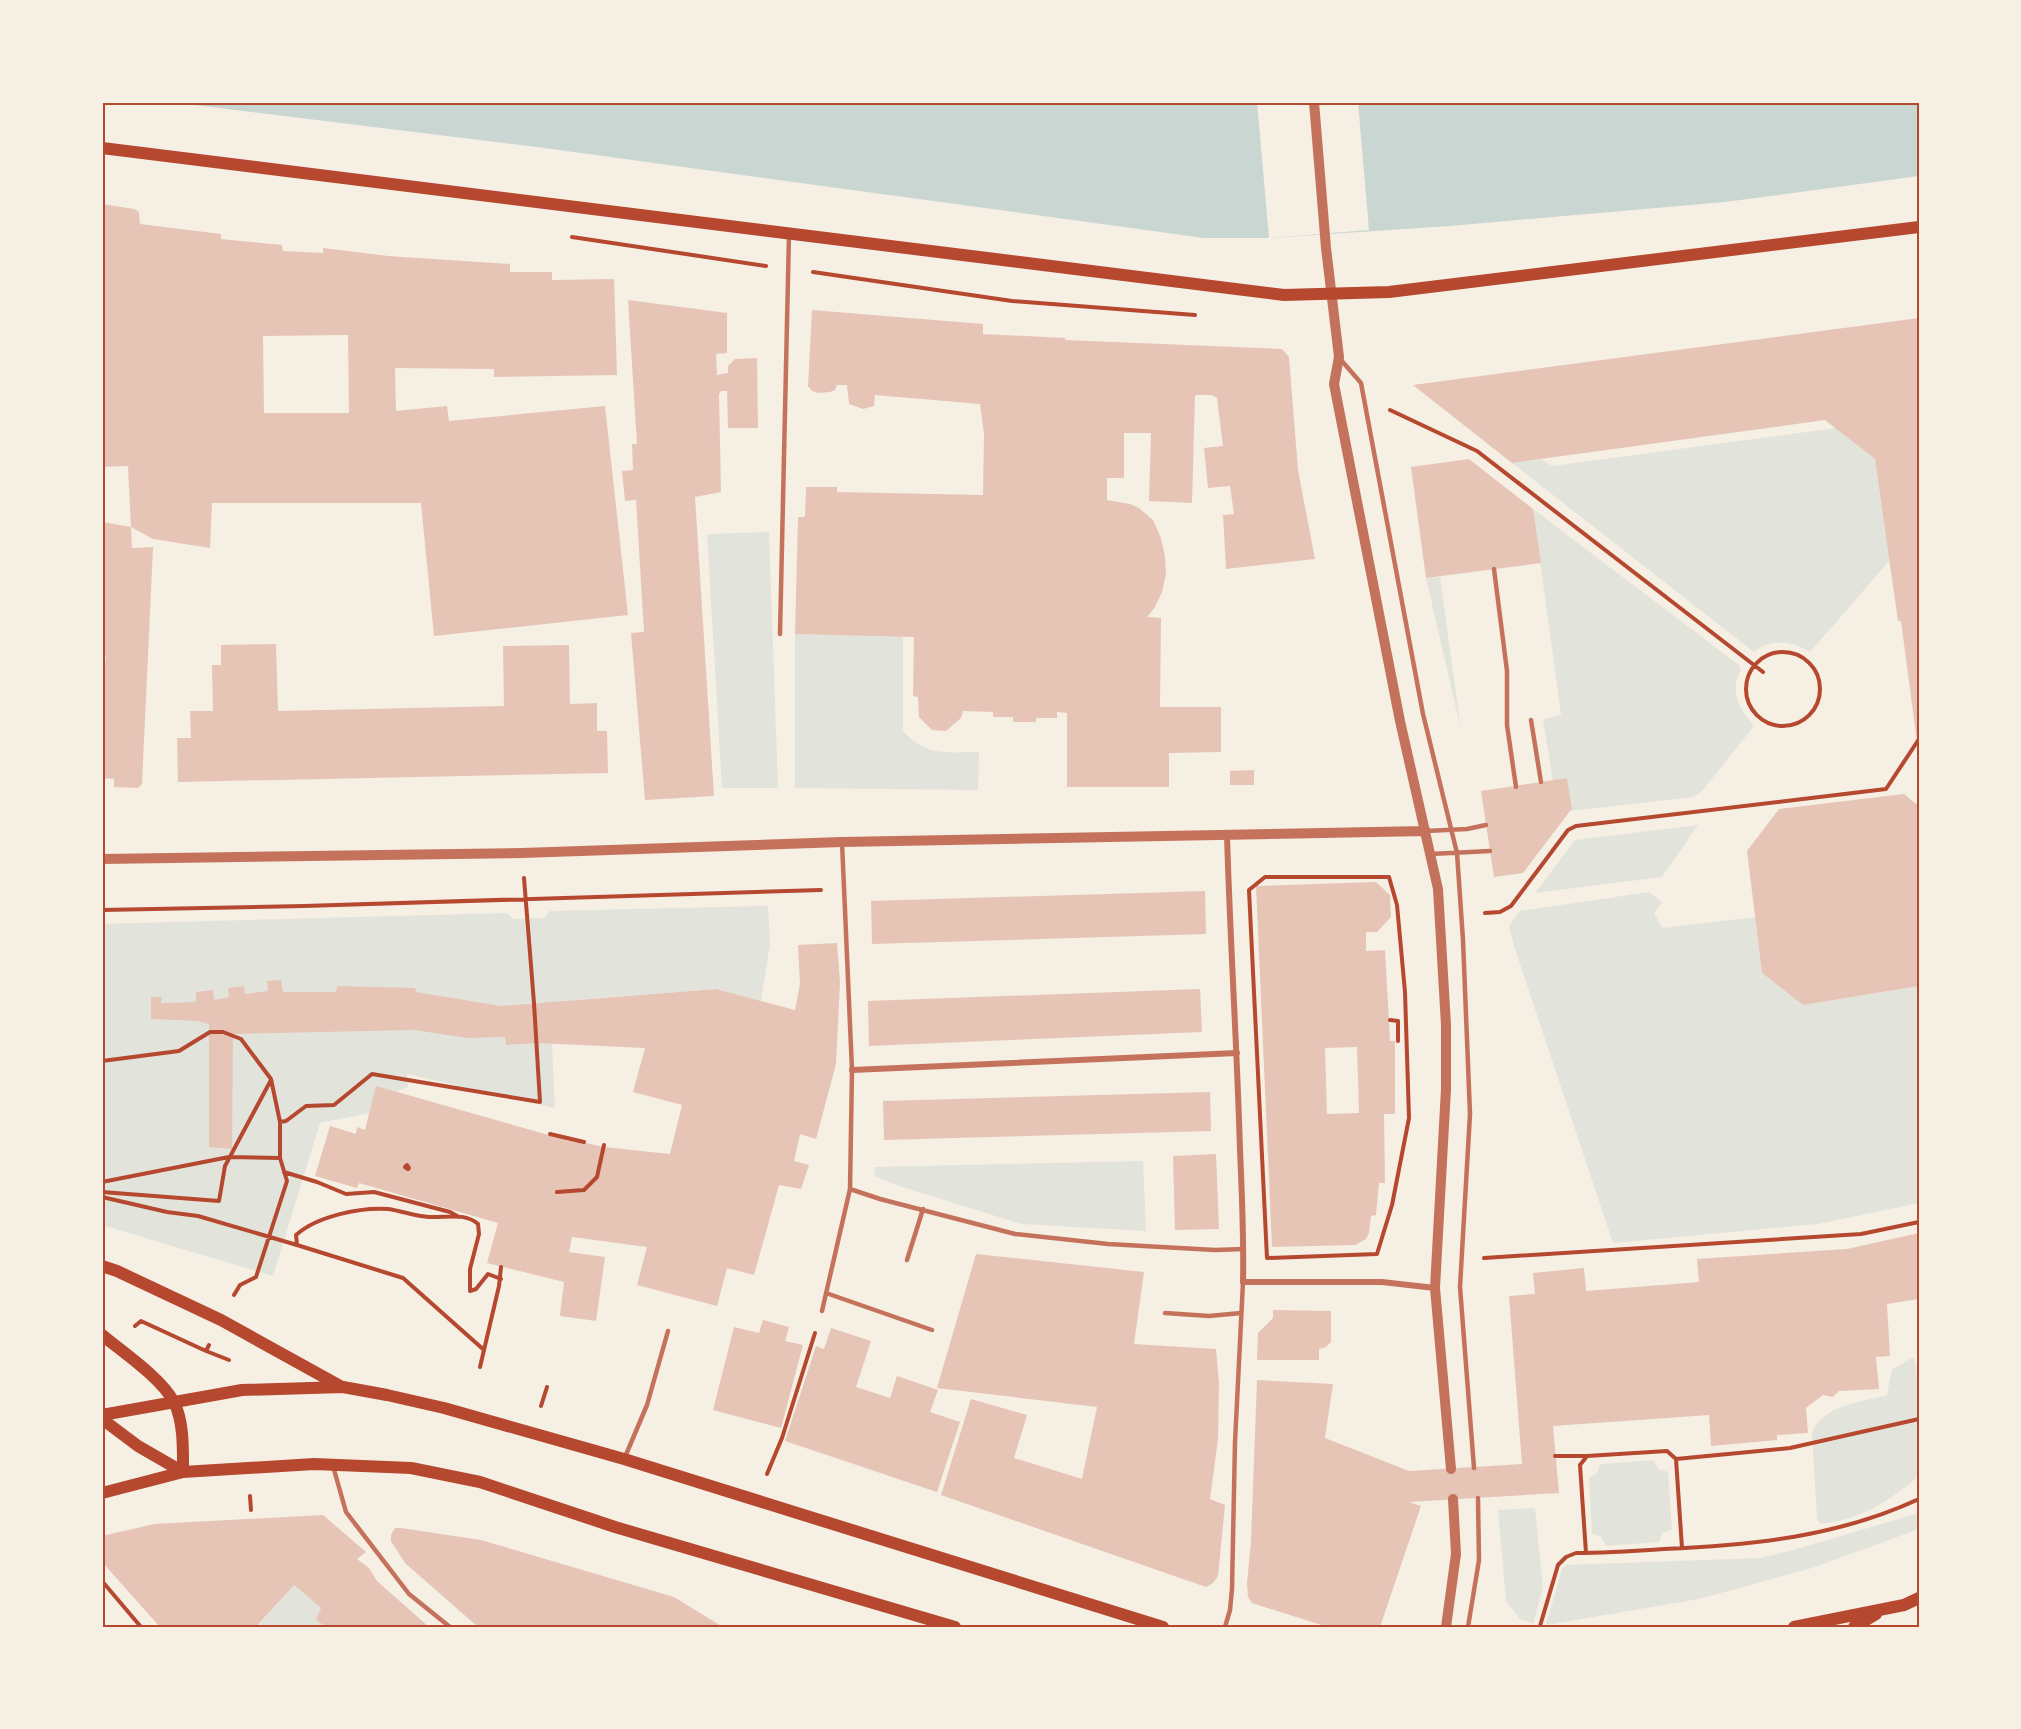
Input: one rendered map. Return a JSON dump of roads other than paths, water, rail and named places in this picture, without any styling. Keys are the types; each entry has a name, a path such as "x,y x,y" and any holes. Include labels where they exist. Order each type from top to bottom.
{"main road":[{"path":"102,148 1284,295 1389,292 1919,227"},
{"path":"102,1266 222,1320 344,1387"},
{"path":"102,1335 150,1373 174,1402 183,1437 183,1472"},
{"path":"102,1417 242,1390 344,1387 444,1408 624,1460 1163,1627"},
{"path":"102,1417 138,1446 183,1472"},
{"path":"102,1493 183,1472 289,1465 411,1468 480,1482 615,1527 955,1627"},
{"path":"1794,1627 1904,1605 1919,1598"},
{"path":"1854,1627 1885,1609"}],"street":[{"path":"1314,102 1326,248 1339,357 1334,384 1400,721 1431,854 1441,917 1446,1025 1446,1089 1435,1288 1451,1469"},
{"path":"102,859 522,853 842,842 1426,831"},
{"path":"1227,835 1237,1053 1244,1249 1243,1282 1382,1282 1435,1288"},
{"path":"852,1070 1237,1053"},
{"path":"1446,1627 1456,1554 1454,1499"}],"lane":[{"path":"780,634 789,234"},
{"path":"1339,357 1361,383 1423,714 1457,853 1470,1114 1460,1287 1474,1468"},
{"path":"1494,569 1508,671 1507,725 1516,787"},
{"path":"1530,720 1541,782"},
{"path":"1426,831 1486,825"},
{"path":"822,1311 850,1189 852,1070 842,842"},
{"path":"1431,854 1490,851"},
{"path":"850,1189 1015,1234 1108,1244 1215,1250 1244,1249"},
{"path":"907,1260 923,1209"},
{"path":"1225,1627 1230,1610 1232,1589 1235,1442 1243,1282"},
{"path":"826,1293 932,1330"},
{"path":"1164,1313 1209,1316 1241,1313"},
{"path":"624,1460 647,1405 668,1331"},
{"path":"333,1466 346,1512 410,1594 450,1627"},
{"path":"1468,1627 1479,1560 1478,1498"}]}
